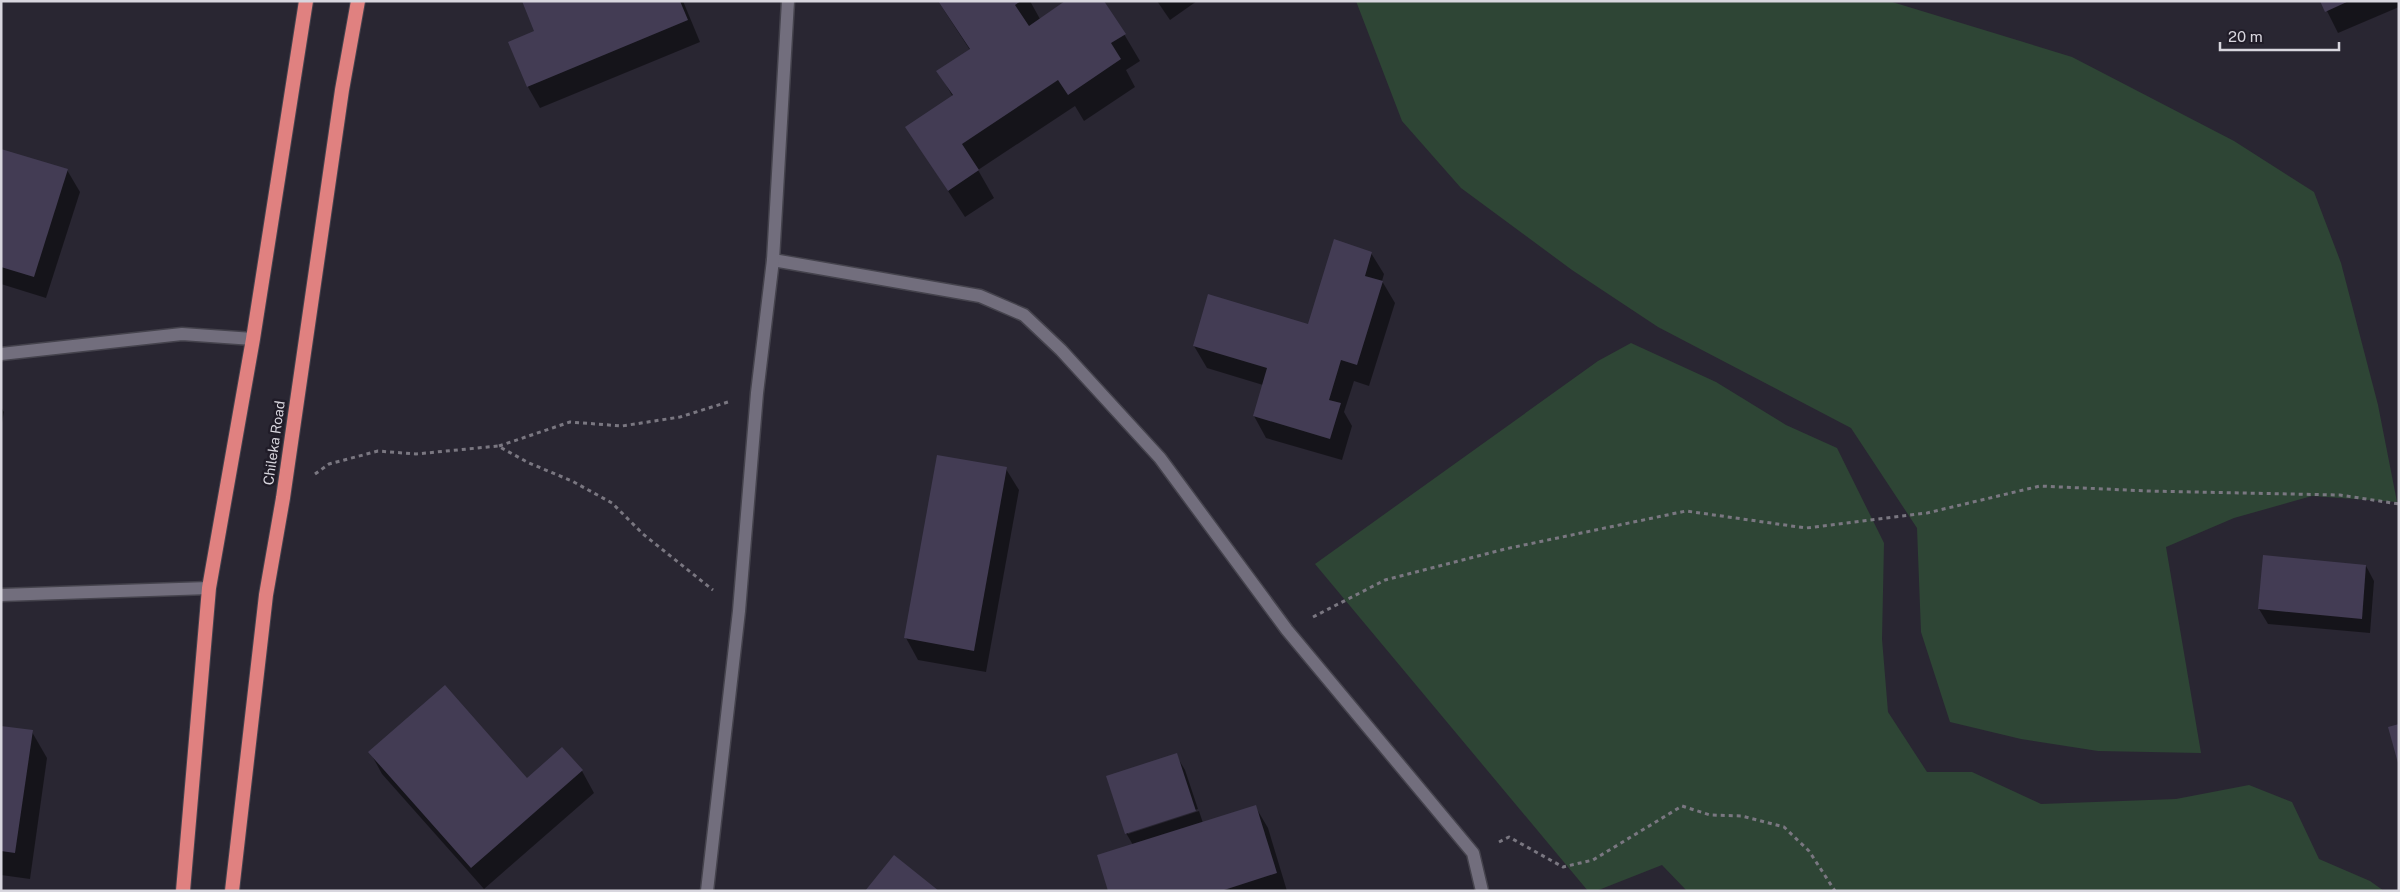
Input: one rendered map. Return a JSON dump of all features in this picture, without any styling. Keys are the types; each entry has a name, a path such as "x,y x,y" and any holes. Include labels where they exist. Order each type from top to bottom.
{"highway":[{"path":"183,891 209,588 254,339 306,1"},
{"name":"Chileka Road","path":"232,891 266,595 283,498 342,90 358,1"}],"street":[{"path":"707,891 739,611 757,393 773,260 788,1"},
{"path":"773,260 980,296 1024,315 1061,350 1160,458 1287,630 1473,853 1482,891"},
{"path":"1,354 182,334 254,339"},
{"path":"1,595 209,588"}],"path":[{"path":"283,498 329,464 378,451 416,454 498,446 570,422 622,426 680,417 757,393"},
{"path":"498,446 529,463 572,481 612,503 643,534 739,611"},
{"path":"1287,630 1385,580 1514,547 1686,511 1806,528 1927,513 2040,486 2146,491 2340,495 2399,504"},
{"path":"1473,853 1509,837 1563,867 1593,860 1682,806 1710,815 1742,816 1784,827 1809,851 1835,891"}],"green space":[{"path":"1356,1 1889,1 2072,57 2234,141 2314,192 2341,263 2378,405 2397,502 2312,496 2234,518 2166,547 2201,753 2098,751 2021,739 1950,722 1921,632 1917,528 1851,428 1658,327 1572,270 1461,188 1402,121"},
{"path":"1631,343 1716,382 1786,425 1837,448 1884,543 1882,639 1888,712 1927,772 1972,772 2041,804 2176,799 2249,785 2292,802 2319,859 2370,881 2384,891 1687,891 1662,865 1596,891 1588,891 1315,564 1598,361"}],"building":[{"path":"522,1 680,1 688,20 527,87 508,42 534,31"},
{"path":"938,1 1021,1 1015,5 1029,26 1065,1 1104,1 1126,34 1111,43 1121,59 1068,95 1058,80 962,144 979,170 948,191 905,127 953,95 936,71 970,49"},
{"path":"2320,1 2349,1 2325,12"},
{"path":"1,149 68,169 34,277 1,267"},
{"path":"1334,239 1372,252 1365,276 1383,281 1357,365 1341,360 1329,400 1341,403 1330,439 1253,416 1267,368 1193,346 1208,294 1308,324"},
{"path":"937,455 1007,467 974,651 904,638"},
{"path":"2263,555 2366,565 2362,619 2258,609"},
{"path":"445,685 527,778 562,747 583,770 471,868 368,752"},
{"path":"2399,724 2399,763 2398,763 2388,727"},
{"path":"1,726 33,730 15,853 1,851"},
{"path":"1177,753 1196,811 1125,834 1106,776"},
{"path":"1256,805 1277,873 1221,891 1108,891 1097,855"},
{"path":"894,855 939,891 865,891"}]}
